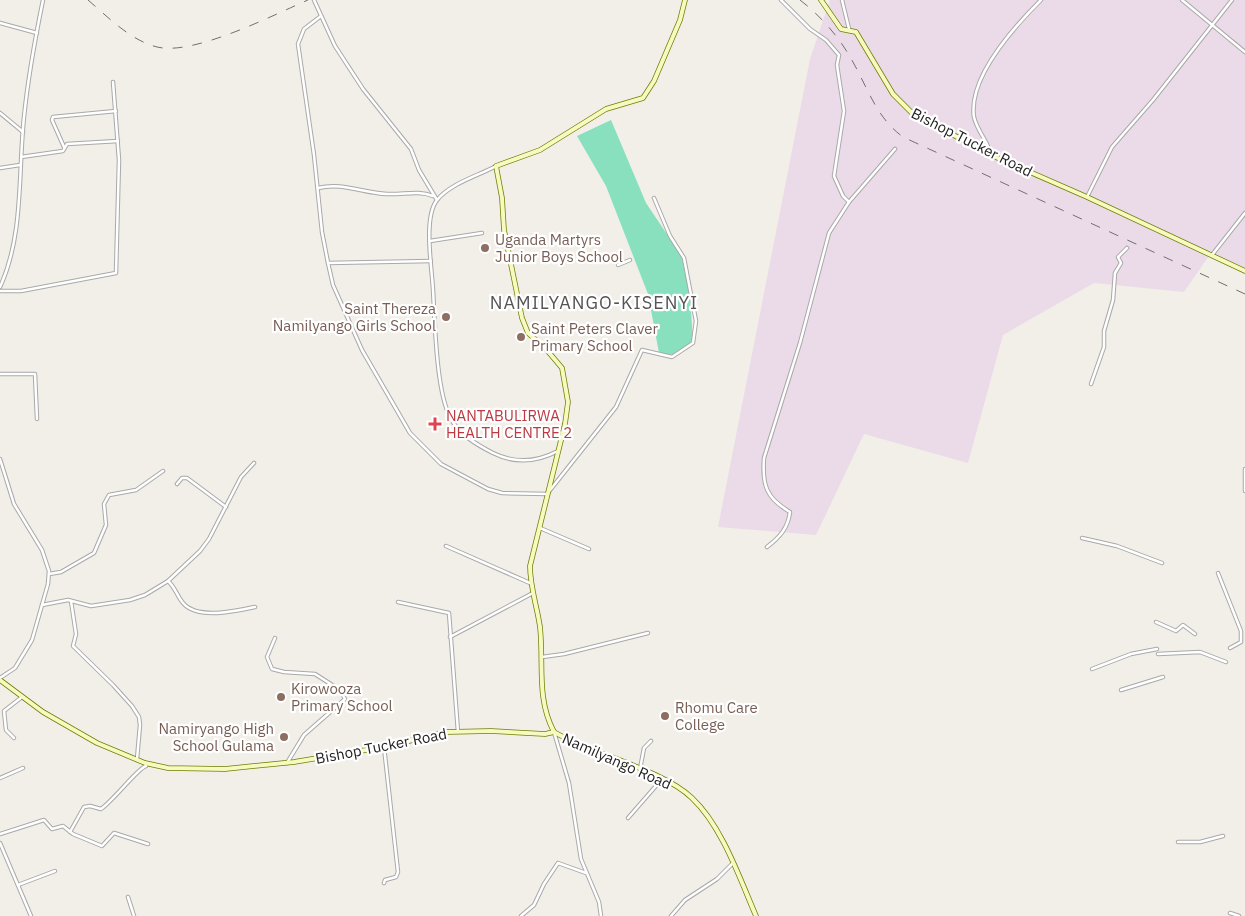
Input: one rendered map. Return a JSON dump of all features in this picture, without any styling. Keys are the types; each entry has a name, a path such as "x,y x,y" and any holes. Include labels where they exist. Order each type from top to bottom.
{"main road":[{"path":"554,732 543,706 539,621 530,583 530,566 568,402 565,378 555,358 528,333 524,324 511,270 496,166 540,150 606,109 643,98 654,81 680,20 685,0"},
{"name":"Bishop Tucker Road","path":"820,0 841,29 849,29 856,32 889,89 905,109 991,155 1087,197 1245,271"},
{"name":"Bishop Tucker Road","path":"0,679 43,712 97,743 137,759 168,768 199,770 286,763 384,747 436,734 458,732 545,734 554,732"},
{"name":"Namilyango Road","path":"554,732 662,779 691,797 715,827 756,916"}],"street":[{"path":"0,287 8,267 14,241 23,132 43,0"},
{"path":"314,0 335,46 363,90 411,149 419,170 437,200"},
{"path":"781,0 810,29 826,40 839,55 837,65 844,111 834,176 843,196 849,202"},
{"path":"842,0 849,29"},
{"path":"991,155 974,118 980,81 1005,42 1041,0"},
{"path":"1182,0 1245,52"},
{"path":"1087,197 1112,148 1149,105 1232,0"},
{"path":"321,16 304,29 298,40 322,232 333,285 362,350 410,433 441,464 488,489 502,493 546,494 616,407 642,350 672,357 691,346 694,341 696,320 684,258 670,236 654,198"},
{"path":"0,22 37,33"},
{"path":"0,291 12,292 116,272 115,246 119,206 118,141 113,82"},
{"path":"64,149 52,120 53,117 116,111"},
{"path":"0,113 23,132"},
{"path":"21,157 33,157 64,149 65,145 68,144 118,141"},
{"path":"767,547 779,538 788,521 790,512 772,500 765,488 762,475 764,458 797,352 829,232 849,202 895,149"},
{"path":"0,168 20,165"},
{"path":"496,166 457,186 437,200 432,214 430,242 442,390 450,417 461,431 478,445 516,461 526,461 558,451"},
{"path":"317,188 343,185 377,193 423,192 434,196"},
{"path":"1212,255 1245,214"},
{"path":"430,242 482,233"},
{"path":"1092,384 1104,347 1104,331 1113,300 1115,273 1121,263 1118,257 1128,248"},
{"path":"328,263 432,260"},
{"path":"618,265 630,260"},
{"path":"0,374 35,374 37,419"},
{"path":"0,459 14,504 42,550 49,567 42,605 28,648 15,668 0,679"},
{"path":"42,605 72,601 90,606 130,600 145,595 168,580 200,552 214,532 241,477 254,463"},
{"path":"1245,469 1245,491"},
{"path":"49,574 61,572 97,550 106,525 104,501 109,495 136,490 163,471"},
{"path":"177,484 182,478 187,478 226,507"},
{"path":"539,527 589,549"},
{"path":"1082,538 1117,546 1162,563"},
{"path":"446,546 530,583"},
{"path":"1218,573 1241,632 1241,642 1230,648"},
{"path":"168,580 183,604 188,608 217,613 255,607"},
{"path":"450,637 533,593"},
{"path":"72,601 76,634 73,646 113,685 139,717 137,759"},
{"path":"398,602 448,611 450,637 454,654 458,732"},
{"path":"1156,622 1176,631 1182,624 1195,634"},
{"path":"542,657 564,654 648,632"},
{"path":"275,638 267,657 272,670 314,674 340,690 345,699 341,705 304,735 286,763"},
{"path":"1092,669 1131,654 1157,649"},
{"path":"1158,654 1200,652 1226,662"},
{"path":"1122,690 1163,678"},
{"path":"14,738 6,730 4,712 22,697"},
{"path":"554,732 570,783 579,850 586,873 599,902 601,916"},
{"path":"640,770 644,748 651,741"},
{"path":"384,747 398,874 395,878 384,880 384,883"},
{"path":"70,832 84,807 90,806 99,809 104,807 128,784 141,768 146,766"},
{"path":"0,778 23,768"},
{"path":"628,818 662,779"},
{"path":"0,834 44,820 52,829 63,826 70,832 102,846 114,833 148,844"},
{"path":"1178,842 1200,842 1223,836"},
{"path":"0,843 31,916"},
{"path":"521,916 534,905 544,884 558,862 586,873"},
{"path":"670,916 685,900 718,879 732,864"},
{"path":"18,884 55,871"},
{"path":"128,897 134,916"},
{"path":"1230,913 1239,916"}],"shaded area":[{"path":"830,0 1245,0 1245,269 1211,253 1184,292 1094,283 1003,335 968,463 864,434 816,535 718,527 810,59"}],"green space":[{"path":"611,120 646,203 681,255 690,294 693,342 674,355 659,353 648,294 606,186 577,136"}],"railway":[{"path":"88,0 129,34 147,44 173,48 191,46 212,40 255,24 308,0"},
{"path":"800,0 837,37 849,55 874,104 886,121 903,137 1245,294"}],"place":[{"name":"Uganda Martyrs Junior Boys School","path":"485,248"},
{"name":"Saint Thereza Namilyango Girls School","path":"446,317"},
{"name":"Saint Peters Claver Primary School","path":"521,337"},
{"name":"NANTABULIRWA HEALTH CENTRE 2","path":"435,424"},
{"name":"Kirowooza Primary School","path":"281,697"},
{"name":"Rhomu Care College","path":"665,716"},
{"name":"Namiryango High School Gulama","path":"284,737"}],"district":[{"name":"NAMILYANGO-KISENYI","path":"594,302"}]}
